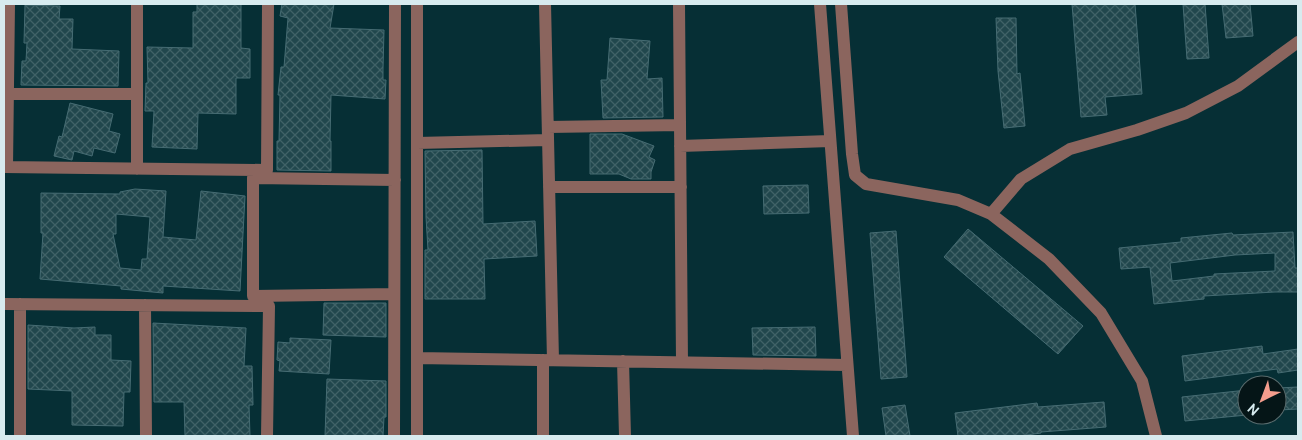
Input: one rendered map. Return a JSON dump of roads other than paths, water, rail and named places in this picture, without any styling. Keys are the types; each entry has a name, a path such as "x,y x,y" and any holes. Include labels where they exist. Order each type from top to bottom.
{"street":[{"path":"9,4 5,167 267,170"},
{"path":"137,4 137,168"},
{"path":"267,170 268,4"},
{"path":"394,436 395,4"},
{"path":"417,4 417,436"},
{"path":"543,436 548,360 549,187 545,4"},
{"path":"679,4 682,362"},
{"path":"820,4 853,436"},
{"path":"841,4 855,175 866,184 958,200 992,214 1049,259 1101,313 1142,381 1156,436"},
{"path":"992,214 1021,179 1070,149 1186,114 1238,86 1298,42"},
{"path":"8,94 137,94"},
{"path":"548,127 680,125"},
{"path":"417,143 548,140"},
{"path":"680,146 830,141"},
{"path":"252,178 267,170"},
{"path":"252,178 394,180"},
{"path":"252,178 253,296"},
{"path":"549,187 681,187"},
{"path":"253,296 394,294"},
{"path":"253,296 269,306"},
{"path":"4,304 269,306"},
{"path":"20,304 20,436"},
{"path":"145,305 146,436"},
{"path":"268,436 269,306"},
{"path":"417,358 847,365"},
{"path":"623,362 625,436"}]}
